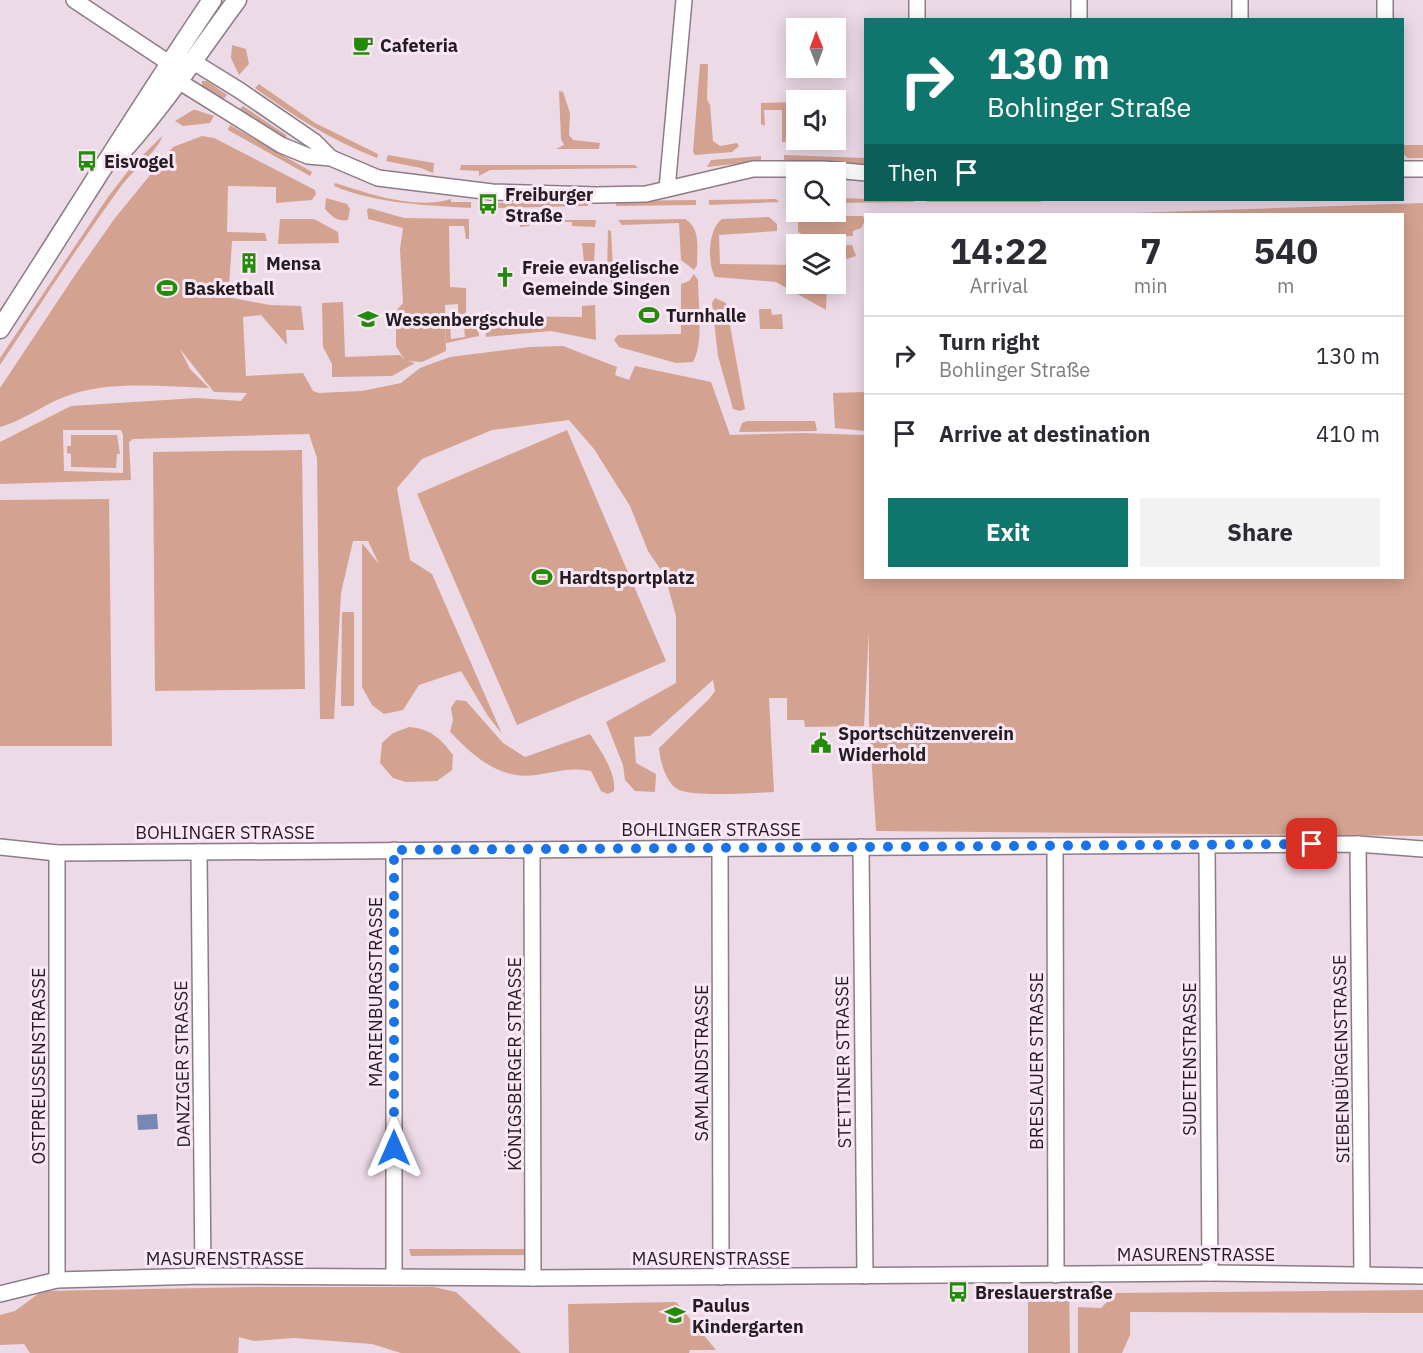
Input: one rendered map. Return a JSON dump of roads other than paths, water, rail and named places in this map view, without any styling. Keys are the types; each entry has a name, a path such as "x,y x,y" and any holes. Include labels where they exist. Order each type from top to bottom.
{"street":[{"path":"74,0 169,63 180,82 281,145 308,156 331,158"},
{"path":"0,329 99,177 140,106 212,0"},
{"path":"99,177 180,82 192,61 237,0"},
{"path":"667,189 684,0"},
{"path":"917,0 917,18"},
{"path":"1079,0 1079,18"},
{"path":"1240,0 1240,18"},
{"path":"1385,0 1385,18"},
{"path":"169,63 192,61 306,137 331,158 378,178 492,192 537,195 646,194 701,183 753,169 824,169 864,173"},
{"path":"1404,169 1423,169"},
{"name":"BOHLINGER STRASSE","path":"0,847 57,853 1358,844 1423,849"},
{"name":"SIEBENBÜRGENSTRASSE","path":"1358,844 1362,1274"},
{"name":"SUDETENSTRASSE","path":"1207,845 1210,1273"},
{"name":"BRESLAUER STRASSE","path":"1054,846 1056,1275"},
{"name":"STETTINER STRASSE","path":"861,847 865,1275"},
{"name":"SAMLANDSTRASSE","path":"720,848 721,1277"},
{"name":"MARIENBURGSTRASSE","path":"394,850 394,1277"},
{"name":"KÖNIGSBERGER STRASSE","path":"532,850 534,1278"},
{"name":"DANZIGER STRASSE","path":"199,852 203,1276"},
{"name":"OSTPREUSSENSTRASSE","path":"57,853 57,1280"},
{"name":"MASURENSTRASSE","path":"0,1294 57,1280 203,1276 534,1278 1210,1273 1423,1276"}],"water":[{"path":"157,1114 158,1129 138,1130 137,1115"}],"place":[{"name":"Cafeteria","path":"363,45"},
{"name":"Eisvogel","path":"87,161"},
{"name":"Freiburger Straße","path":"488,204"},
{"name":"Mensa","path":"249,263"},
{"name":"Freie evangelische Gemeinde Singen","path":"505,277"},
{"name":"Basketball","path":"167,288"},
{"name":"Turnhalle","path":"649,315"},
{"name":"Wessenbergschule","path":"368,319"},
{"name":"Hardtsportplatz","path":"542,577"},
{"name":"Sportschützenverein Widerhold","path":"821,743"},
{"name":"Breslauerstraße","path":"958,1292"},
{"name":"Paulus Kindergarten","path":"675,1315"}]}
